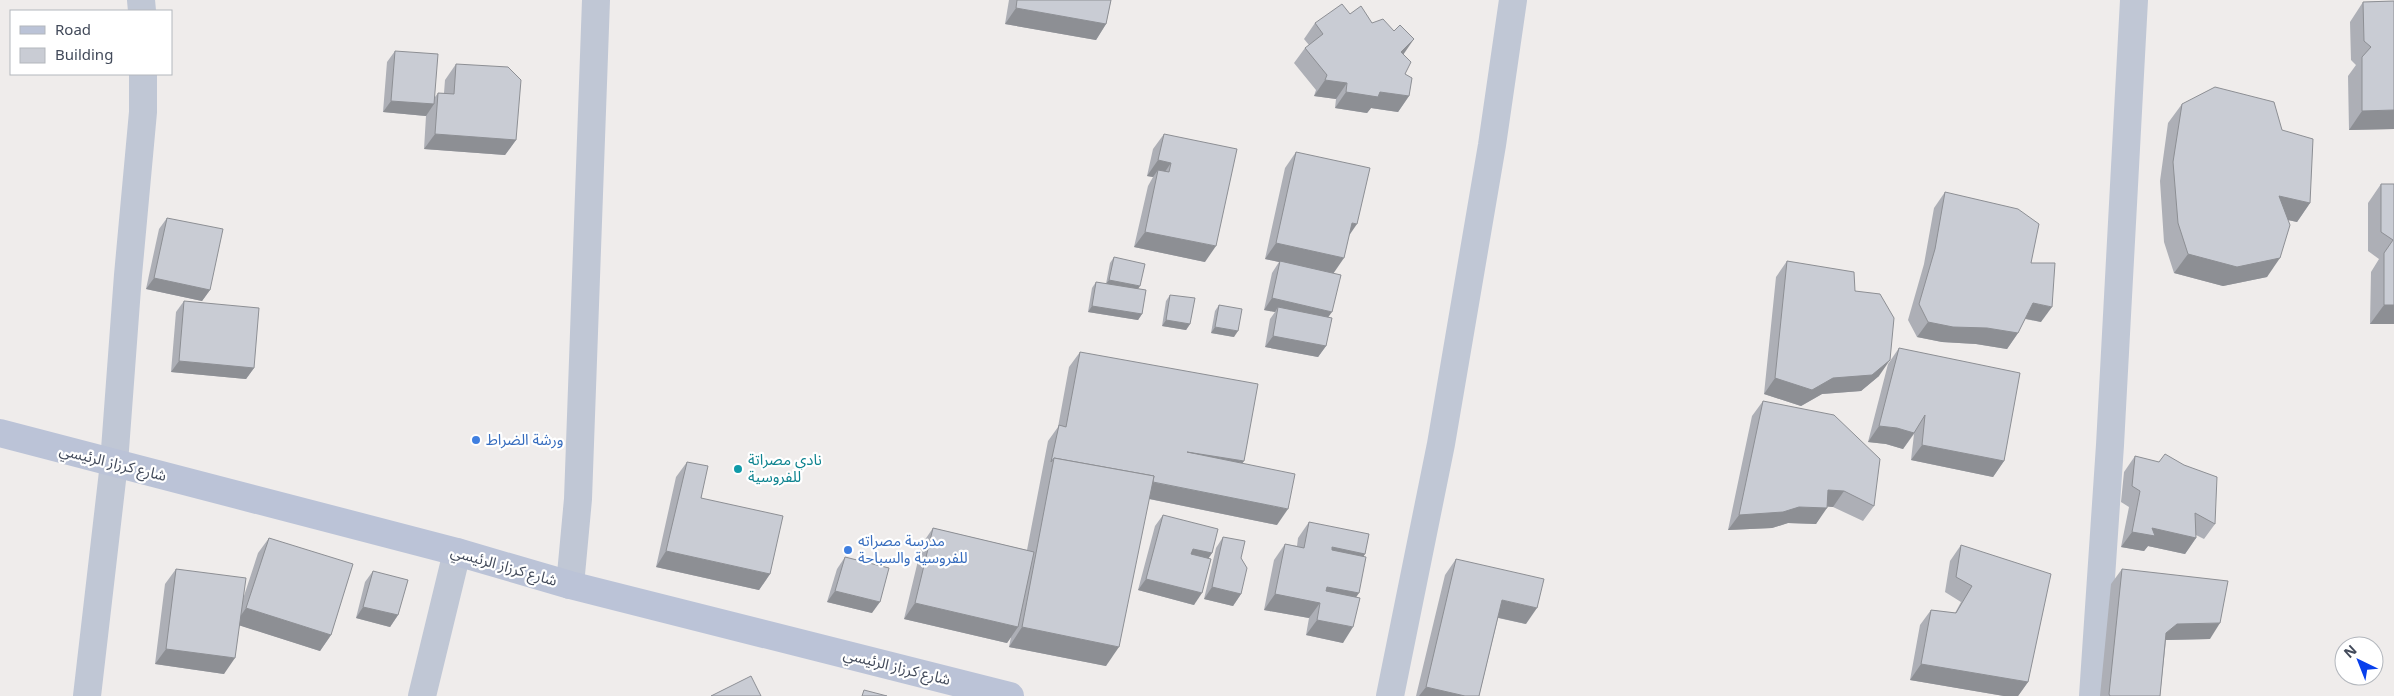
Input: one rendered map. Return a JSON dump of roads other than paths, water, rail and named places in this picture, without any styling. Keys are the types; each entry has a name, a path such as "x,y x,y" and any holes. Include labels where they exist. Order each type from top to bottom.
{"street":[{"path":"570,585 578,498 596,0"},
{"path":"1390,696 1441,444 1492,145 1513,0"},
{"path":"2093,696 2110,445 2134,0"},
{"path":"87,696 114,463 128,275 143,112 142,75"},
{"name":"شارع كرزاز الرئيسي","path":"0,433 457,552 942,688 1010,696"},
{"path":"422,696 457,552"}],"place":[{"name":"ورشة الضراط","path":"476,440"},
{"name":"نادي مصراتة للفروسية","path":"738,469"},
{"name":"مدرسة مصراته للفروسية والسباحة","path":"848,550"}]}
